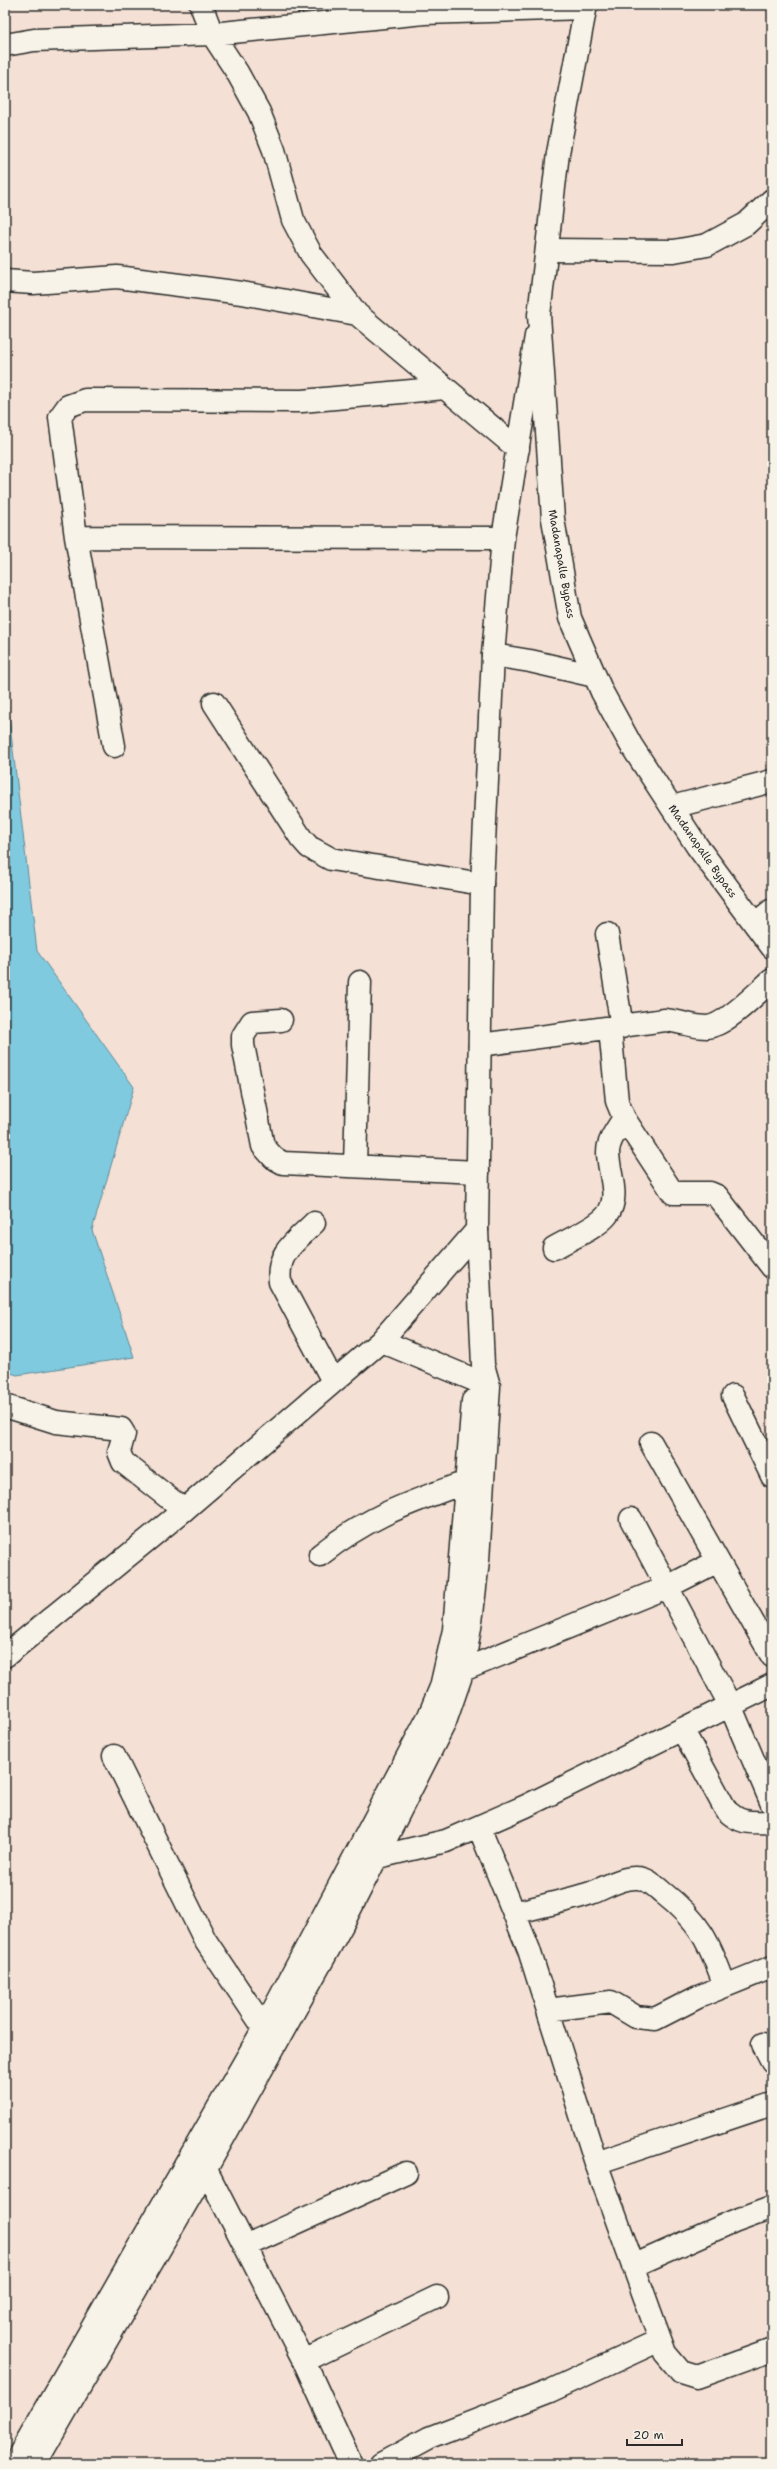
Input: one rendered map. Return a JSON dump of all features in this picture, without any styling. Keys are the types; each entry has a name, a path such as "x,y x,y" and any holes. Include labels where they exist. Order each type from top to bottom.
{"main road":[{"path":"201,5 212,34 238,72 259,112 274,150 293,220 311,254 357,314 518,450"},
{"path":"5,46 34,40 212,34 424,13 586,7 558,153 539,315 503,538 493,655 482,884 477,1230 482,1377 478,1560 462,1670 445,1722 341,1927 206,2169 35,2464"},
{"path":"547,250 674,251 707,244 746,224 772,200"},
{"path":"5,281 33,283 117,277 242,293 357,314"},
{"name":"Madanapalle Bypass","path":"539,315 553,519 570,618 595,676 631,745 697,846 772,947"},
{"path":"114,746 76,537 60,417 62,411 74,402 302,401 445,388"},
{"path":"76,537 503,538"},
{"path":"493,655 530,661 595,676"},
{"path":"214,703 301,838 319,854 331,860 482,884"},
{"path":"672,807 772,781"},
{"path":"755,924 772,910"},
{"path":"607,934 616,1027 617,1101 624,1118 670,1190 678,1194 710,1193 717,1196 743,1233 772,1267"},
{"path":"480,1045 665,1020 709,1027 722,1022 772,980"},
{"path":"355,1166 360,982"},
{"path":"281,1020 252,1022 243,1036 243,1045 263,1146 274,1158 284,1163 478,1172"},
{"path":"554,1248 600,1222 608,1215 613,1203 608,1151 611,1140 624,1118"},
{"path":"314,1223 287,1250 281,1258 278,1269 280,1282 333,1381"},
{"path":"5,1656 184,1510 381,1340 477,1230"},
{"path":"381,1340 482,1377"},
{"path":"14,2464 194,2147 264,2028 353,1863 429,1716 441,1687 454,1630 466,1482 482,1377"},
{"path":"733,1396 772,1476"},
{"path":"5,1406 56,1422 121,1429 124,1434 119,1452 123,1462 184,1510"},
{"path":"651,1443 772,1656"},
{"path":"320,1555 345,1535 372,1519 466,1482"},
{"path":"630,1519 730,1705 772,1804"},
{"path":"462,1670 667,1587 718,1561"},
{"path":"353,1863 446,1841 479,1827 526,1806 772,1685"},
{"path":"682,1729 726,1810 736,1820 743,1822 772,1822"},
{"path":"114,1756 205,1940 264,2028"},
{"path":"479,1827 529,1950 596,2163 665,2353 681,2372 697,2377 772,2350"},
{"path":"514,1913 590,1893 626,1879 637,1878 648,1881 684,1910 699,1927 711,1947 725,1986"},
{"path":"548,2010 611,2002 636,2017 655,2019 698,1997 772,1966"},
{"path":"596,2163 772,2104"},
{"path":"194,2147 304,2361 351,2464"},
{"path":"245,2246 406,2173"},
{"path":"633,2266 734,2221 772,2207"},
{"path":"304,2361 437,2297"},
{"path":"394,2462 429,2438 550,2391 660,2340"}],"water":[{"path":"5,623 7,700 37,951 134,1087 92,1230 134,1357 17,1375 5,1371"}]}
